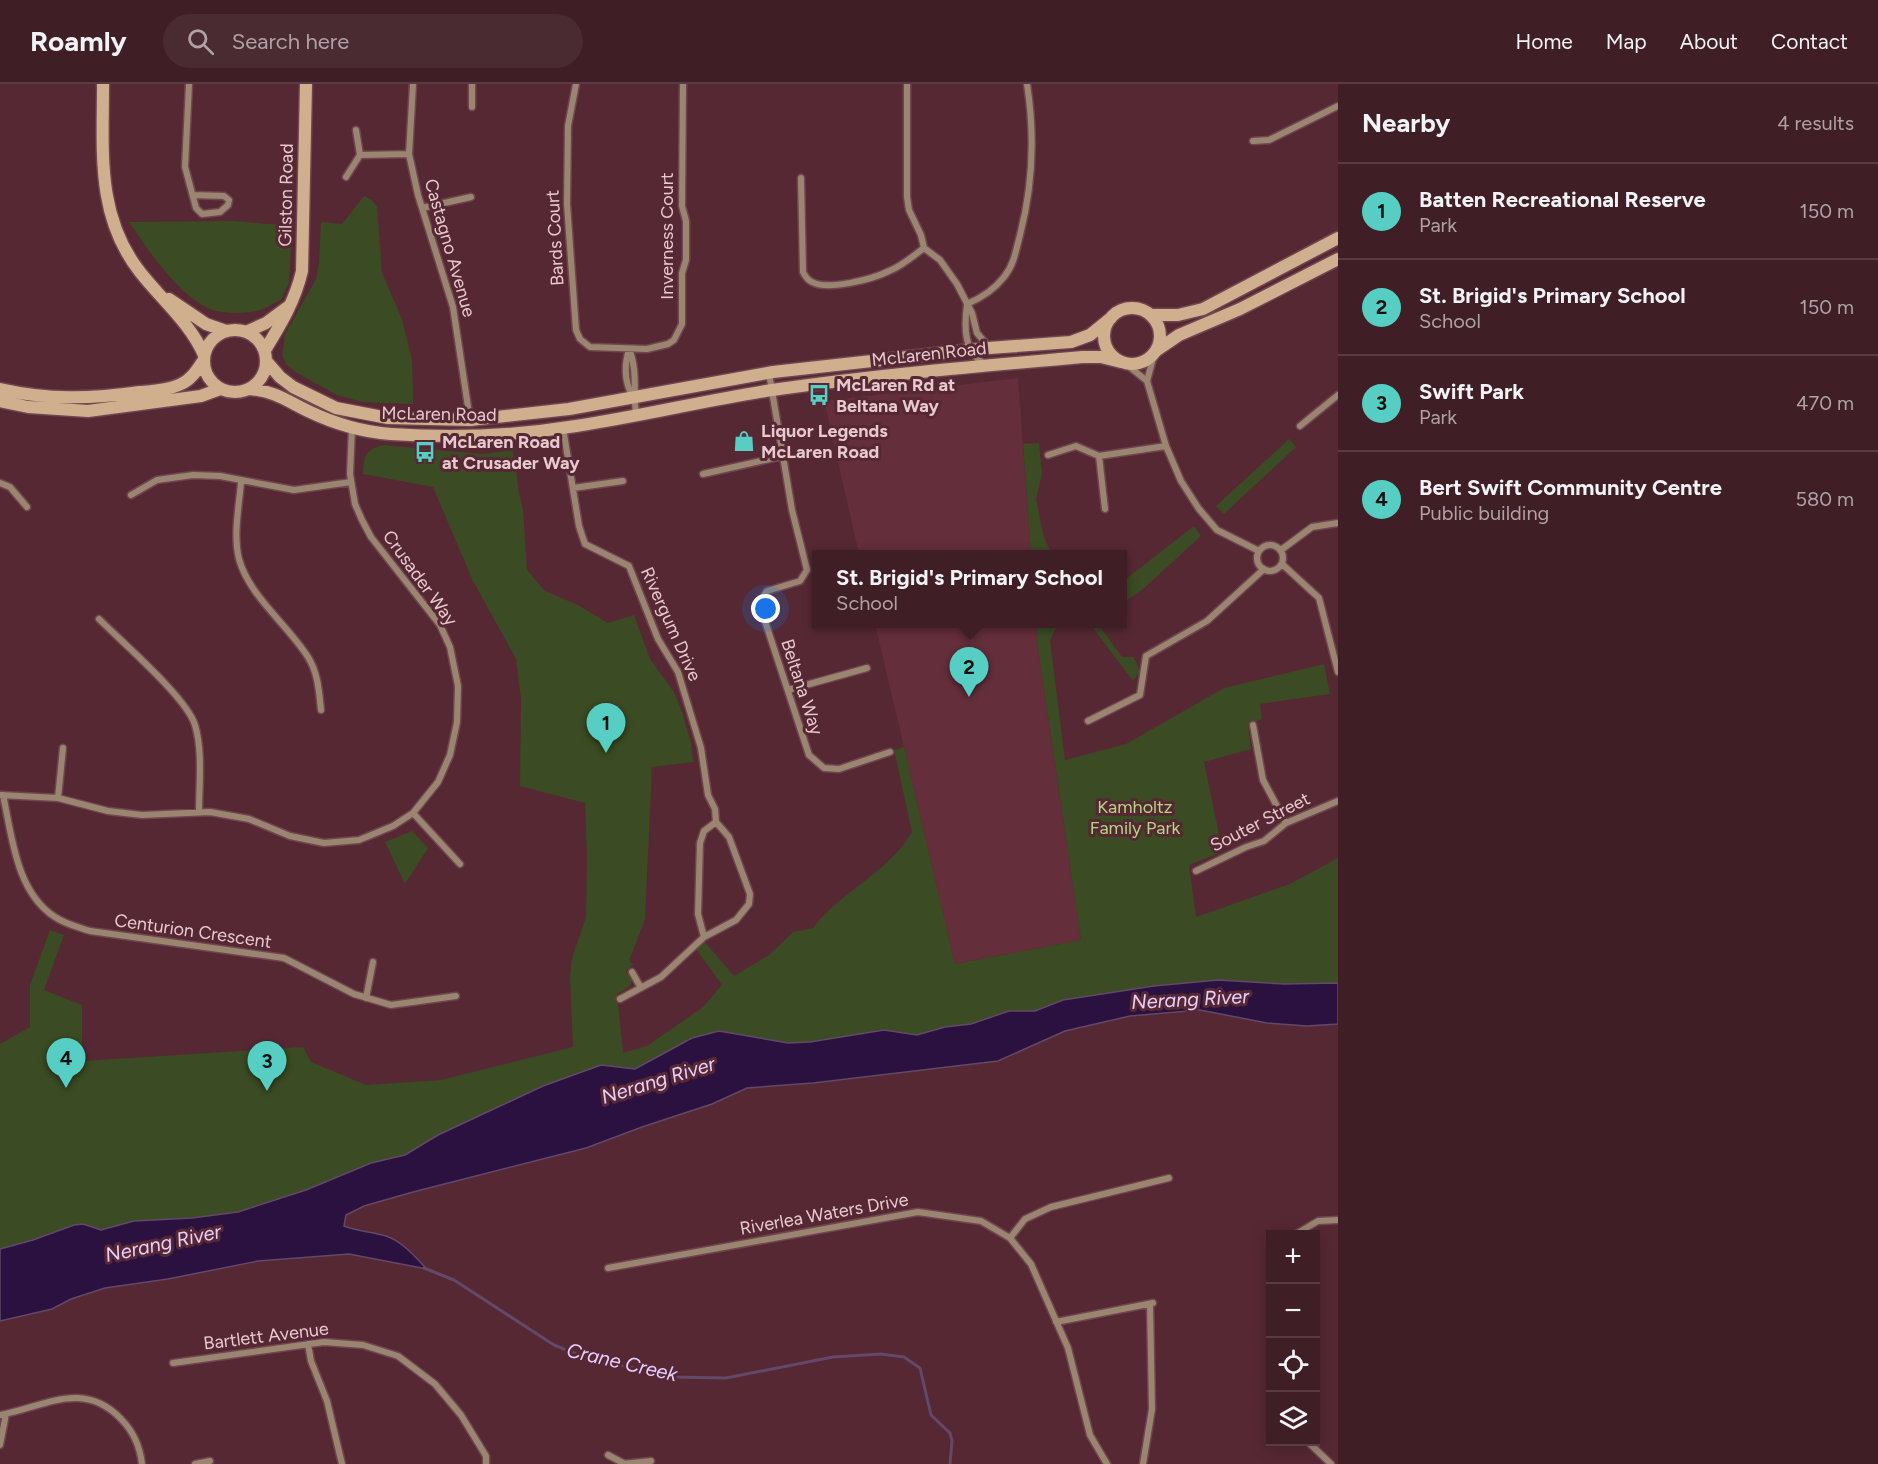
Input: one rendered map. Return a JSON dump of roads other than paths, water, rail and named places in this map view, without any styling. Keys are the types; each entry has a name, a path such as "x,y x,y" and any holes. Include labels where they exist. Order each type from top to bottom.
{"main road":[{"path":"103,84 103,170 107,200 114,227 121,242 140,272 191,331 204,358 208,378 220,389 236,393 250,389 262,378 266,356 260,342 246,332 226,331 206,324 158,292"},
{"name":"Gilston Road","path":"266,356 284,321 298,286 303,255 306,84"},
{"path":"1151,315 1178,315 1203,309 1338,238"},
{"path":"1156,352 1160,331 1151,315 1132,308 1117,313 1106,325 1105,342 1113,357 1123,363 1141,363 1156,352 1179,335 1240,309 1338,259"},
{"path":"246,332 266,323 290,305"},
{"name":"McLaren Road","path":"266,356 280,377 293,387 336,408 400,420 470,420 543,413 769,373 969,350 1071,342 1090,335 1111,318"},
{"path":"0,389 75,399 150,391 183,384 195,374 212,340 226,331"},
{"name":"McLaren Road","path":"250,389 278,394 307,411 352,428 388,434 496,434 563,428 772,390 1083,357 1101,357 1123,363"},
{"path":"0,401 28,407 88,411 201,396 220,389"}],"street":[{"path":"189,84 185,167 196,208 202,214 220,212 228,206 229,200 224,196 193,195"},
{"name":"Castagno Avenue","path":"413,84 409,154 422,208 453,307 470,420"},
{"path":"472,84 472,106"},
{"name":"Bards Court","path":"576,84 568,126 567,204 576,330 580,339 590,347 629,349"},
{"name":"Inverness Court","path":"629,349 647,349 668,344 678,334 682,324 682,273 686,260 686,231 682,206 683,84"},
{"path":"907,84 907,198 909,210 921,235 924,248 940,260 962,293 972,313 977,333 989,348"},
{"path":"967,304 990,291 1004,277 1013,262 1028,205 1032,158 1031,112 1027,84"},
{"path":"1253,141 1269,140 1338,106"},
{"path":"346,177 360,155 356,130"},
{"path":"360,155 409,154"},
{"path":"801,178 803,272 806,278 813,283 849,282 879,276 924,248"},
{"path":"422,208 471,197"},
{"path":"967,304 965,316 969,350 980,362 989,366"},
{"path":"629,349 625,361 626,386 633,397 636,415"},
{"path":"1156,352 1147,381 1166,446 1181,481 1199,509 1217,530 1259,551"},
{"path":"1123,363 1147,381"},
{"name":"Beltana Way","path":"769,373 792,510 807,570 800,581 767,591 759,603 809,756 824,768 839,769 890,752"},
{"path":"1300,426 1338,395"},
{"name":"Crusader Way","path":"1,795 58,798 108,811 142,815 199,812 249,819 290,836 324,843 359,840 393,826 413,813 426,799 442,775 455,740 458,686 450,647 440,625 366,529 355,504 351,482 352,428"},
{"name":"Rivergum Drive","path":"563,428 579,526 585,544 629,566 658,639 678,672 701,748 708,795 715,809 716,822 729,837 750,894 749,904 736,920 704,937 661,977 620,999"},
{"path":"1047,454 1076,446 1100,456 1166,446"},
{"path":"703,474 783,456"},
{"path":"1100,456 1105,508"},
{"path":"131,495 157,480 174,476 220,476 242,482 294,490 351,482"},
{"path":"573,488 623,481"},
{"path":"242,482 236,537 240,561 254,588 308,656 318,681 321,710"},
{"path":"0,483 10,487 27,507"},
{"path":"1281,550 1312,527 1338,523"},
{"path":"1270,544 1281,550 1282,564 1274,571 1264,569 1258,562 1259,551 1270,544"},
{"path":"1282,564 1319,598 1338,672"},
{"path":"1088,722 1140,695 1146,656 1207,621 1264,569"},
{"path":"99,619 182,701 195,723 199,747 199,812"},
{"path":"788,690 867,668"},
{"path":"1253,725 1263,780 1286,823"},
{"path":"58,798 63,748"},
{"name":"Centurion Crescent","path":"1,795 20,870 35,898 53,916 90,931 284,958 354,994 391,1005 456,996"},
{"name":"Souter Street","path":"1196,872 1246,847 1264,841 1286,823 1338,801"},
{"path":"413,813 459,864"},
{"path":"704,937 698,914 700,843 704,831 716,822"},
{"path":"366,998 373,962"},
{"path":"632,972 641,988"},
{"path":"1010,1238 1025,1219 1050,1207 1169,1178"},
{"name":"Riverlea Waters Drive","path":"608,1268 918,1212 981,1221 1010,1238 1031,1264 1068,1348 1090,1435 1107,1464"},
{"path":"1303,1230 1318,1221 1338,1220"},
{"path":"1056,1322 1152,1304 1152,1409 1143,1464"},
{"name":"Bartlett Avenue","path":"173,1363 324,1342 363,1345 398,1356 435,1384 455,1407 486,1456 486,1464"},
{"path":"308,1344 311,1361 327,1401 342,1464"},
{"path":"0,1445 3,1414 57,1399 88,1398 110,1407 130,1428 141,1452 142,1464"},
{"path":"1312,1446 1331,1464"},
{"path":"608,1455 623,1463 651,1461"},
{"path":"195,1464 210,1461"}],"water":[{"name":"Nerang River","path":"1218,980 1284,984 1338,983 1338,1024 1307,1026 1267,1023 1200,1010 1130,1016 1065,1031 998,1061 813,1083 747,1088 712,1104 586,1148 413,1192 364,1206 346,1215 344,1226 392,1238 427,1269 349,1254 258,1261 168,1279 105,1288 71,1299 52,1309 0,1321 0,1249 74,1225 83,1224 101,1230 134,1221 192,1218 238,1212 306,1190 371,1163 405,1155 438,1135 543,1086 601,1065 635,1069 692,1038 719,1031 788,1043 810,1042 884,1030 917,1035 945,1027 971,1024 1009,1011 1035,1011 1063,1000 1154,986"}],"waterway":[{"name":"Crane Creek","path":"424,1268 454,1280 554,1345 584,1357 673,1377 726,1378 833,1357 881,1354 904,1357 920,1368 931,1415 950,1433 952,1441 950,1464"}],"place":[{"name":"McLaren Rd at Beltana Way","path":"819,395"},
{"name":"Liquor Legends McLaren Road","path":"744,441"},
{"name":"McLaren Road at Crusader Way","path":"425,452"},
{"name":"St. Brigid's Primary School","path":"969,697"},
{"name":"Batten Recreational Reserve","path":"606,753"},
{"name":"Bert Swift Community Centre","path":"66,1088"},
{"name":"Swift Park","path":"267,1091"}],"park label":[{"name":"Kamholtz Family Park","path":"1135,817"}]}
